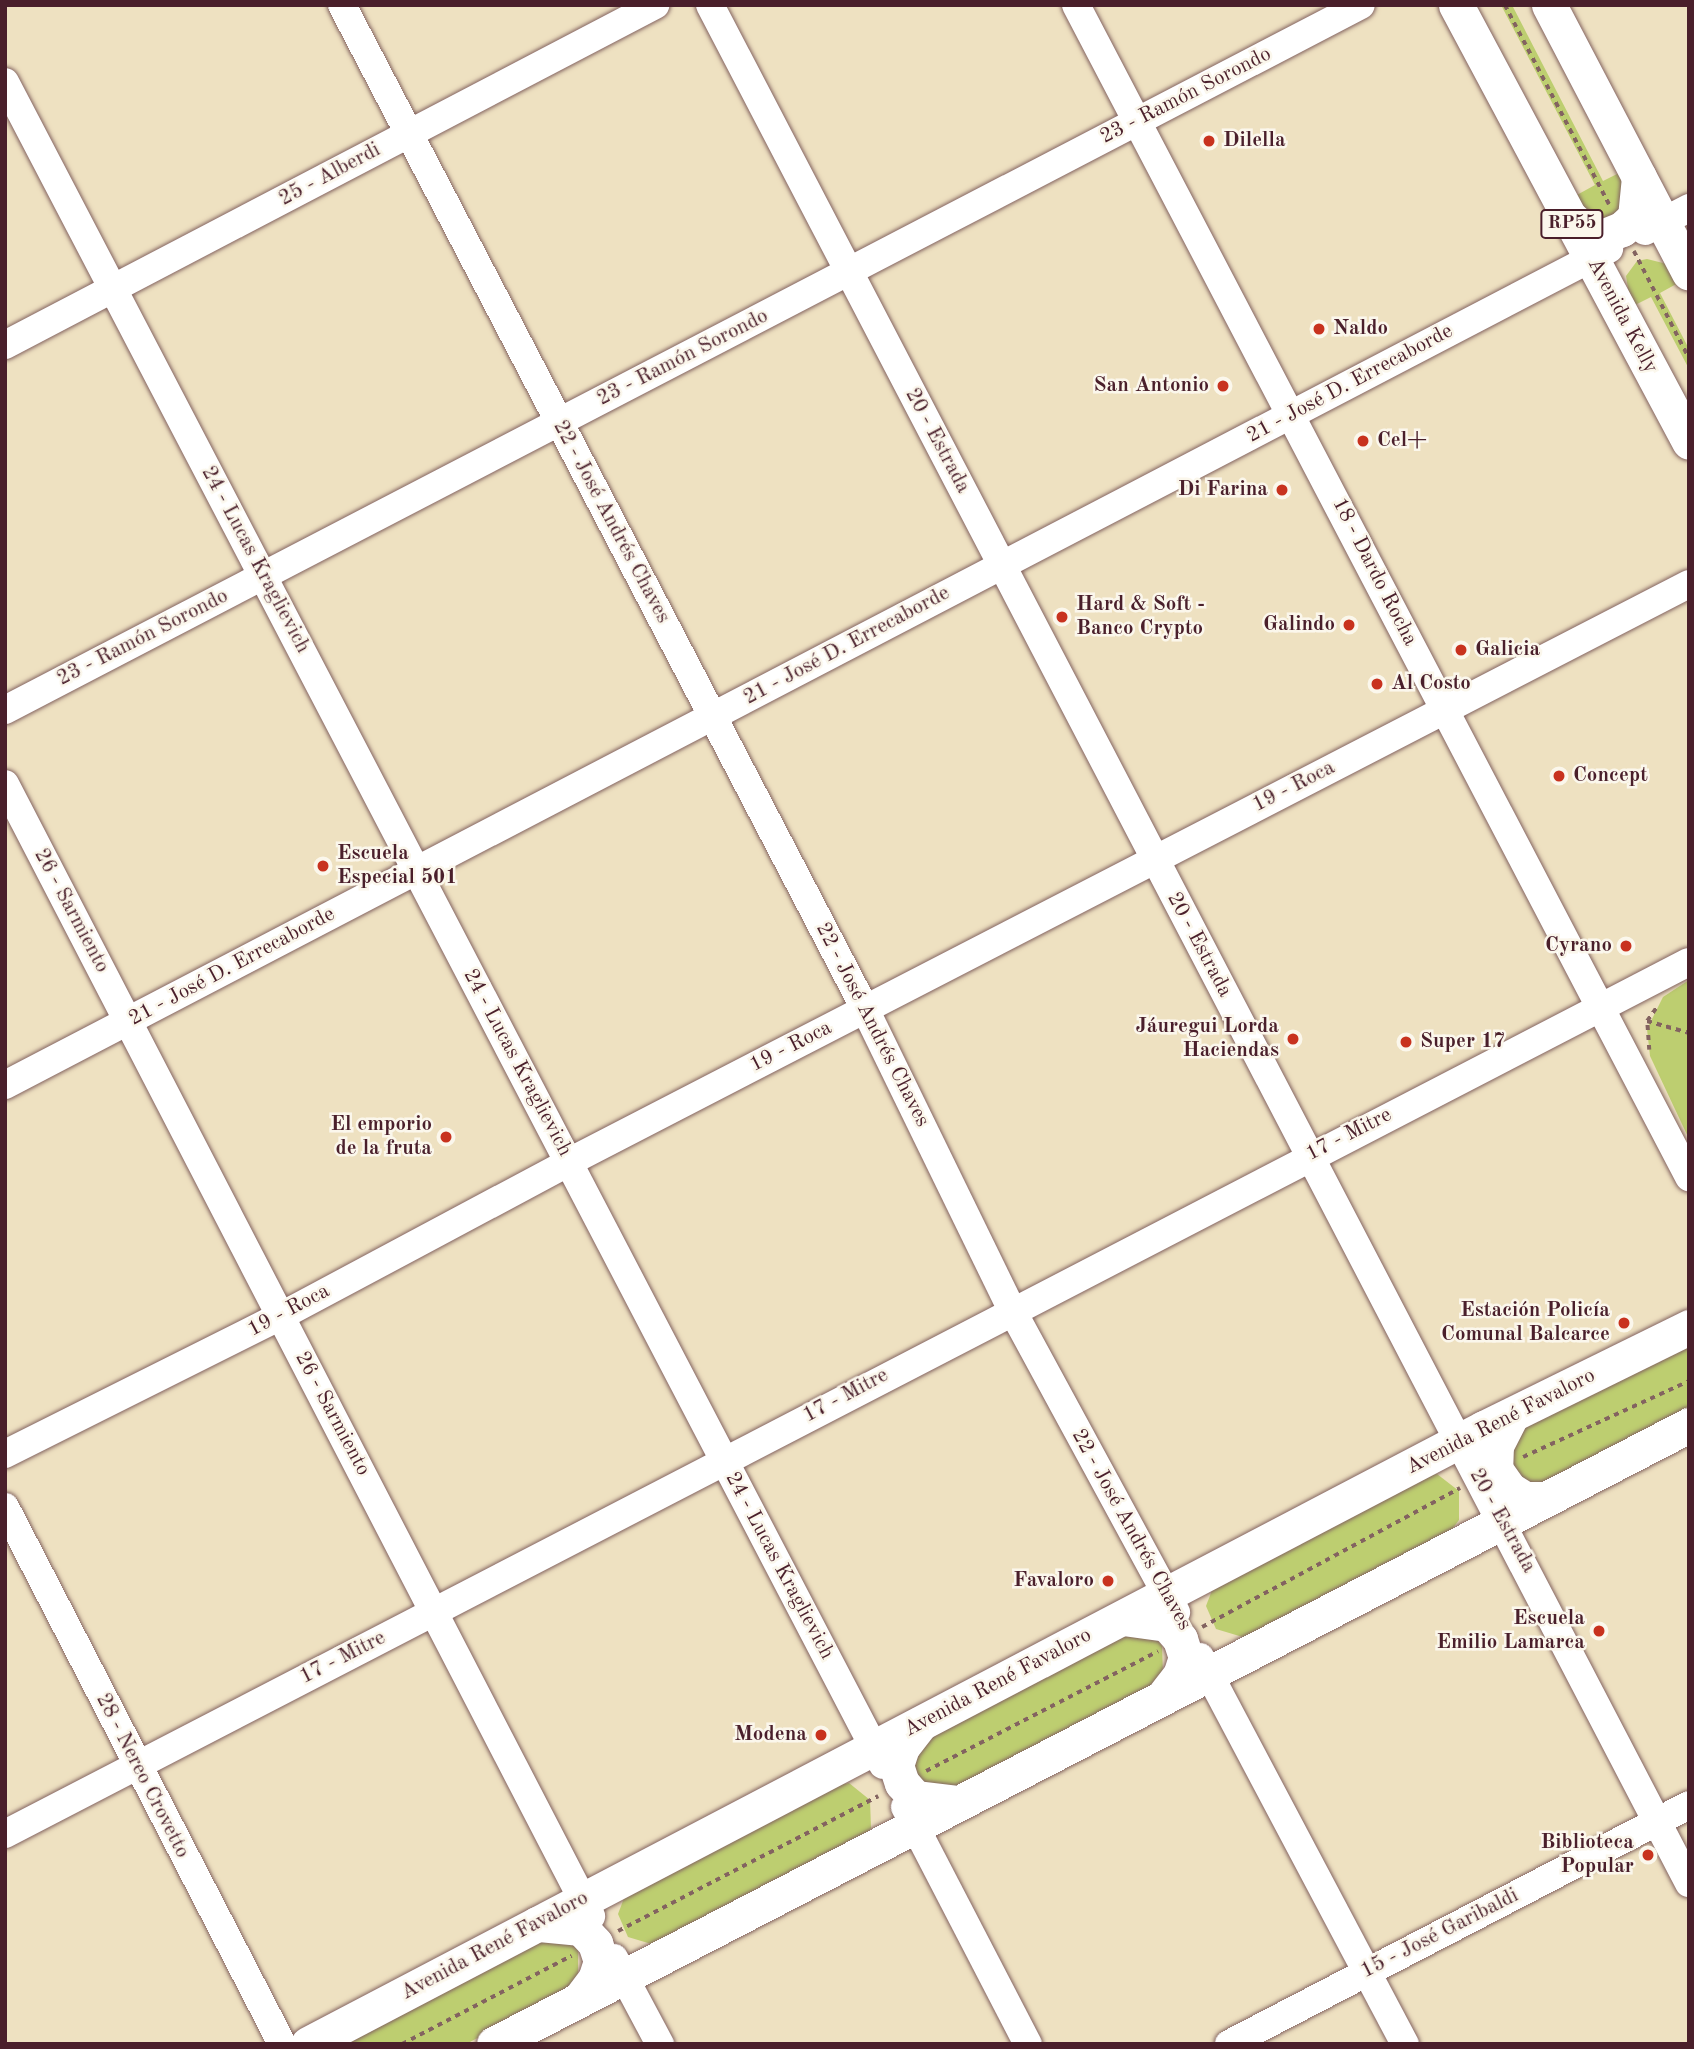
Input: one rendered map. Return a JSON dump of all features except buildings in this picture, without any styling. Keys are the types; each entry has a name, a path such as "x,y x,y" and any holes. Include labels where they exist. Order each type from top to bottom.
{"main road":[{"path":"1549,5 1639,177 1676,214 1689,274"},
{"name":"Avenida Kelly","path":"1457,6 1689,442"},
{"path":"1567,215 1584,230 1602,237 1625,234 1635,217 1639,177"},
{"name":"Avenida René Favaloro","path":"322,2040 537,1924 1459,1442 1689,1327"},
{"path":"1511,1416 1496,1445 1487,1474 1525,1499 1546,1499"},
{"path":"494,2044 1209,1671 1689,1425"},
{"path":"1123,1618 1167,1624 1184,1637 1186,1657 1180,1675 1166,1694"},
{"path":"920,1724 902,1747 896,1765 898,1785 915,1798 957,1803"},
{"path":"537,1924 581,1928 599,1941 601,1961 595,1979 579,2000"}],"street":[{"name":"22 - José Andrés Chaves","path":"342,5 865,1009 1012,1310 1167,1595 1184,1637 1209,1671 1405,2044"},
{"name":"25 - Alberdi","path":"5,345 655,5"},
{"name":"20 - Estrada","path":"710,5 1459,1442 1487,1474 1503,1520 1689,1883"},
{"name":"18 - Dardo Rocha","path":"1076,5 1293,414 1689,1177"},
{"name":"23 - Ramón Sorondo","path":"5,710 1361,5"},
{"name":"24 - Lucas Kraglievich","path":"5,82 874,1748 898,1785 914,1825 1028,2044"},
{"name":"21 - José D. Errecaborde","path":"5,1085 1591,258 1625,234 1676,214"},
{"name":"19 - Roca","path":"5,1454 281,1316 569,1162 1689,584"},
{"name":"26 - Sarmiento","path":"5,784 583,1900 599,1941 624,1976 660,2044"},
{"name":"17 - Mitre","path":"5,1834 1309,1155 1689,962"},
{"name":"28 - Nereo Crovetto","path":"5,1507 136,1766 282,2044"},
{"name":"15 - José Garibaldi","path":"1229,2044 1689,1805"}],"path":[{"path":"1505,5 1689,358"},
{"path":"1650,1056 1647,1021 1663,997"},
{"path":"1647,1021 1689,1033"},
{"path":"402,2044 1184,1637 1487,1474 1689,1381"}],"green space":[{"path":"1501,5 1512,5 1603,181 1623,171 1630,203 1607,219 1587,214 1575,196 1595,185"},
{"path":"1647,259 1667,264 1680,282 1660,293 1689,349 1689,369 1651,297 1631,307 1626,276 1637,261"},
{"path":"1689,980 1689,1139 1650,1056 1647,1029 1663,997"},
{"path":"1689,1342 1689,1413 1543,1488 1527,1485 1507,1467 1512,1434"},
{"path":"1437,1474 1459,1491 1459,1520 1450,1532 1246,1638 1216,1629 1206,1606 1214,1585 1421,1477"},
{"path":"1125,1631 1152,1634 1162,1646 1163,1674 1154,1686 950,1792 920,1783 910,1760 918,1739"},
{"path":"849,1783 870,1800 871,1828 862,1840 658,1946 628,1937 618,1914 626,1893 833,1786"},
{"path":"540,1936 567,1938 578,1950 578,1978 570,1990 466,2044 334,2044"}],"place":[{"name":"Dilella","path":"1209,141"},
{"name":"Naldo","path":"1319,329"},
{"name":"San Antonio","path":"1223,386"},
{"name":"Cel+","path":"1363,441"},
{"name":"Di Farina","path":"1282,490"},
{"name":"Hard & Soft - Banco Crypto","path":"1062,617"},
{"name":"Galindo","path":"1349,625"},
{"name":"Galicia","path":"1461,650"},
{"name":"Al Costo","path":"1377,684"},
{"name":"Concept","path":"1559,776"},
{"name":"Escuela Especial 501","path":"323,866"},
{"name":"Cyrano","path":"1626,946"},
{"name":"Jáuregui Lorda Haciendas","path":"1293,1039"},
{"name":"Super 17","path":"1406,1042"},
{"name":"El emporio de la fruta","path":"446,1137"},
{"name":"Estación Policía Comunal Balcarce","path":"1624,1323"},
{"name":"Favaloro","path":"1108,1581"},
{"name":"Escuela Emilio Lamarca","path":"1599,1631"},
{"name":"Modena","path":"821,1735"},
{"name":"Biblioteca Popular","path":"1648,1855"}]}
